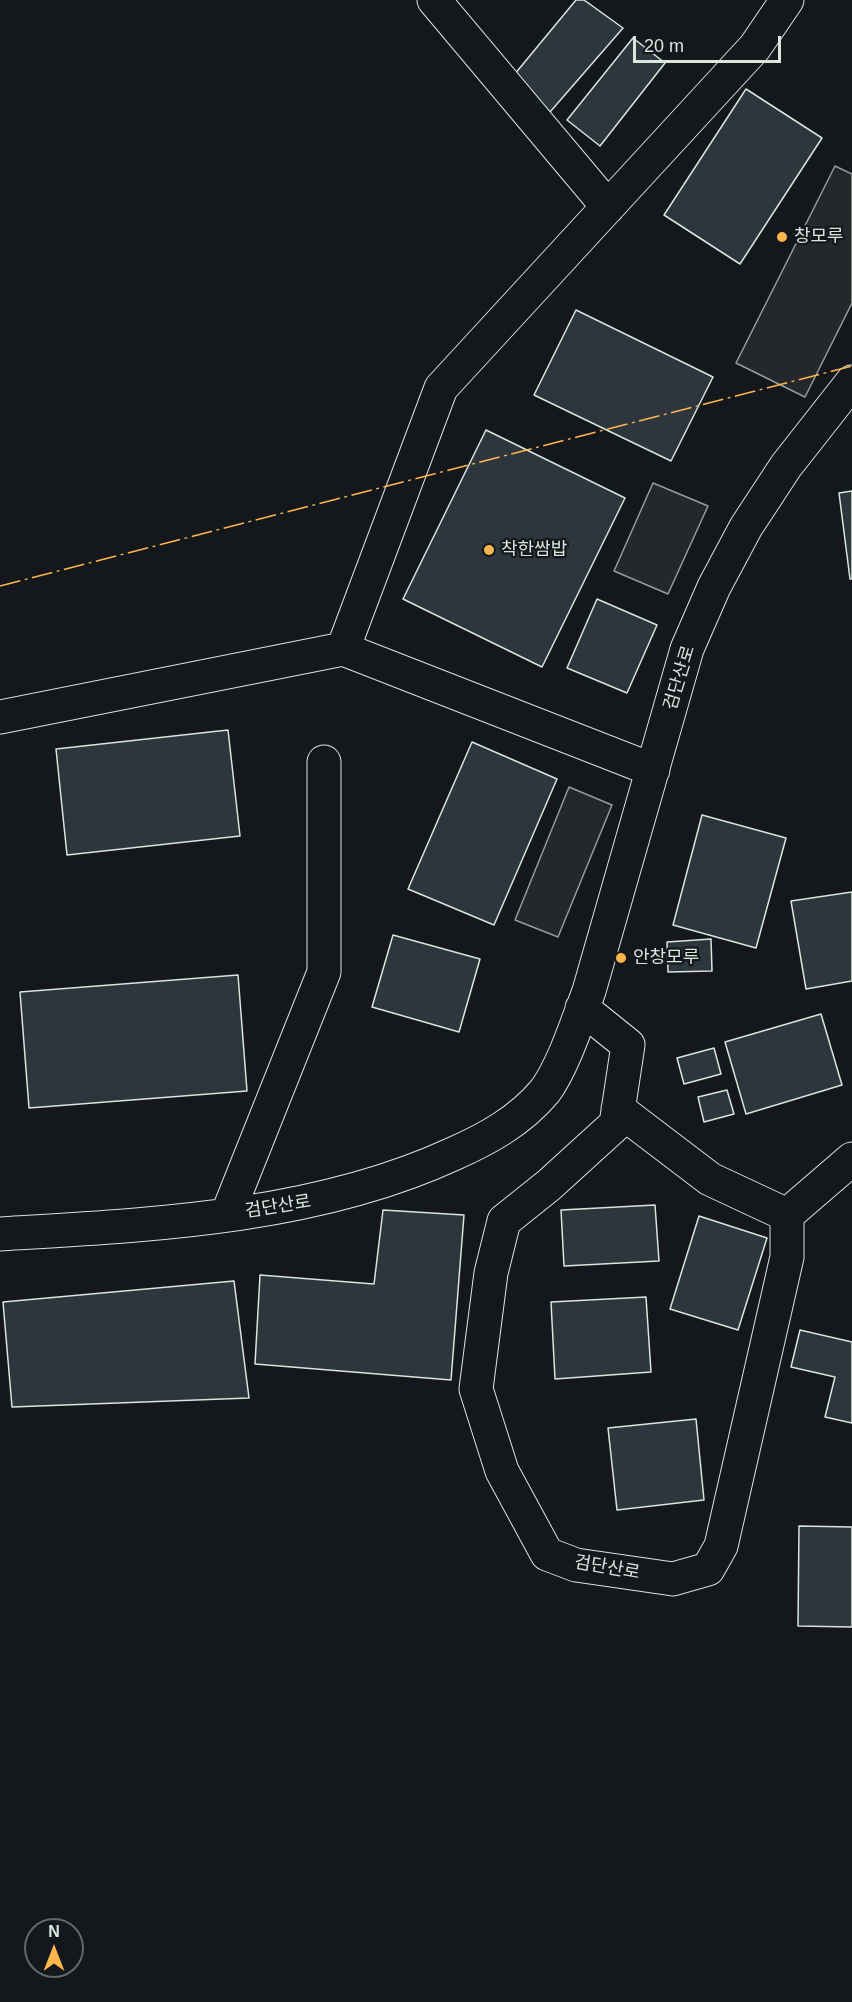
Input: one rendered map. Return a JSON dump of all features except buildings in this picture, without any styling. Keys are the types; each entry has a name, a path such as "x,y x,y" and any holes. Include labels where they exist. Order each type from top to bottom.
{"street":[{"path":"434,0 608,207"},
{"path":"343,649 441,388 755,47 787,0"},
{"name":"검단산로","path":"0,1234 227,1215 317,1202 408,1175 483,1141 521,1116 546,1089 582,1008 687,650 714,587 746,527 786,466 852,382"},
{"path":"0,717 343,649 653,770"},
{"path":"227,1215 324,972 324,762"},
{"name":"검단산로","path":"582,1008 628,1045 616,1124 549,1185 504,1221 491,1273 476,1389 502,1471 548,1554 576,1564 673,1579 708,1569 721,1546 787,1257 787,1215"},
{"path":"618,1109 710,1179 787,1215 852,1159"}],"shaded area":[{"path":"835,166 852,174 852,303 805,397 736,363"},
{"path":"653,483 708,506 668,594 614,571"},
{"path":"569,787 612,805 558,937 515,920"}],"power":[{"path":"0,586 852,366"}],"place":[{"name":"창모루","path":"782,237"},
{"name":"착한쌈밥","path":"489,550"},
{"name":"안창모루","path":"621,958"}]}
